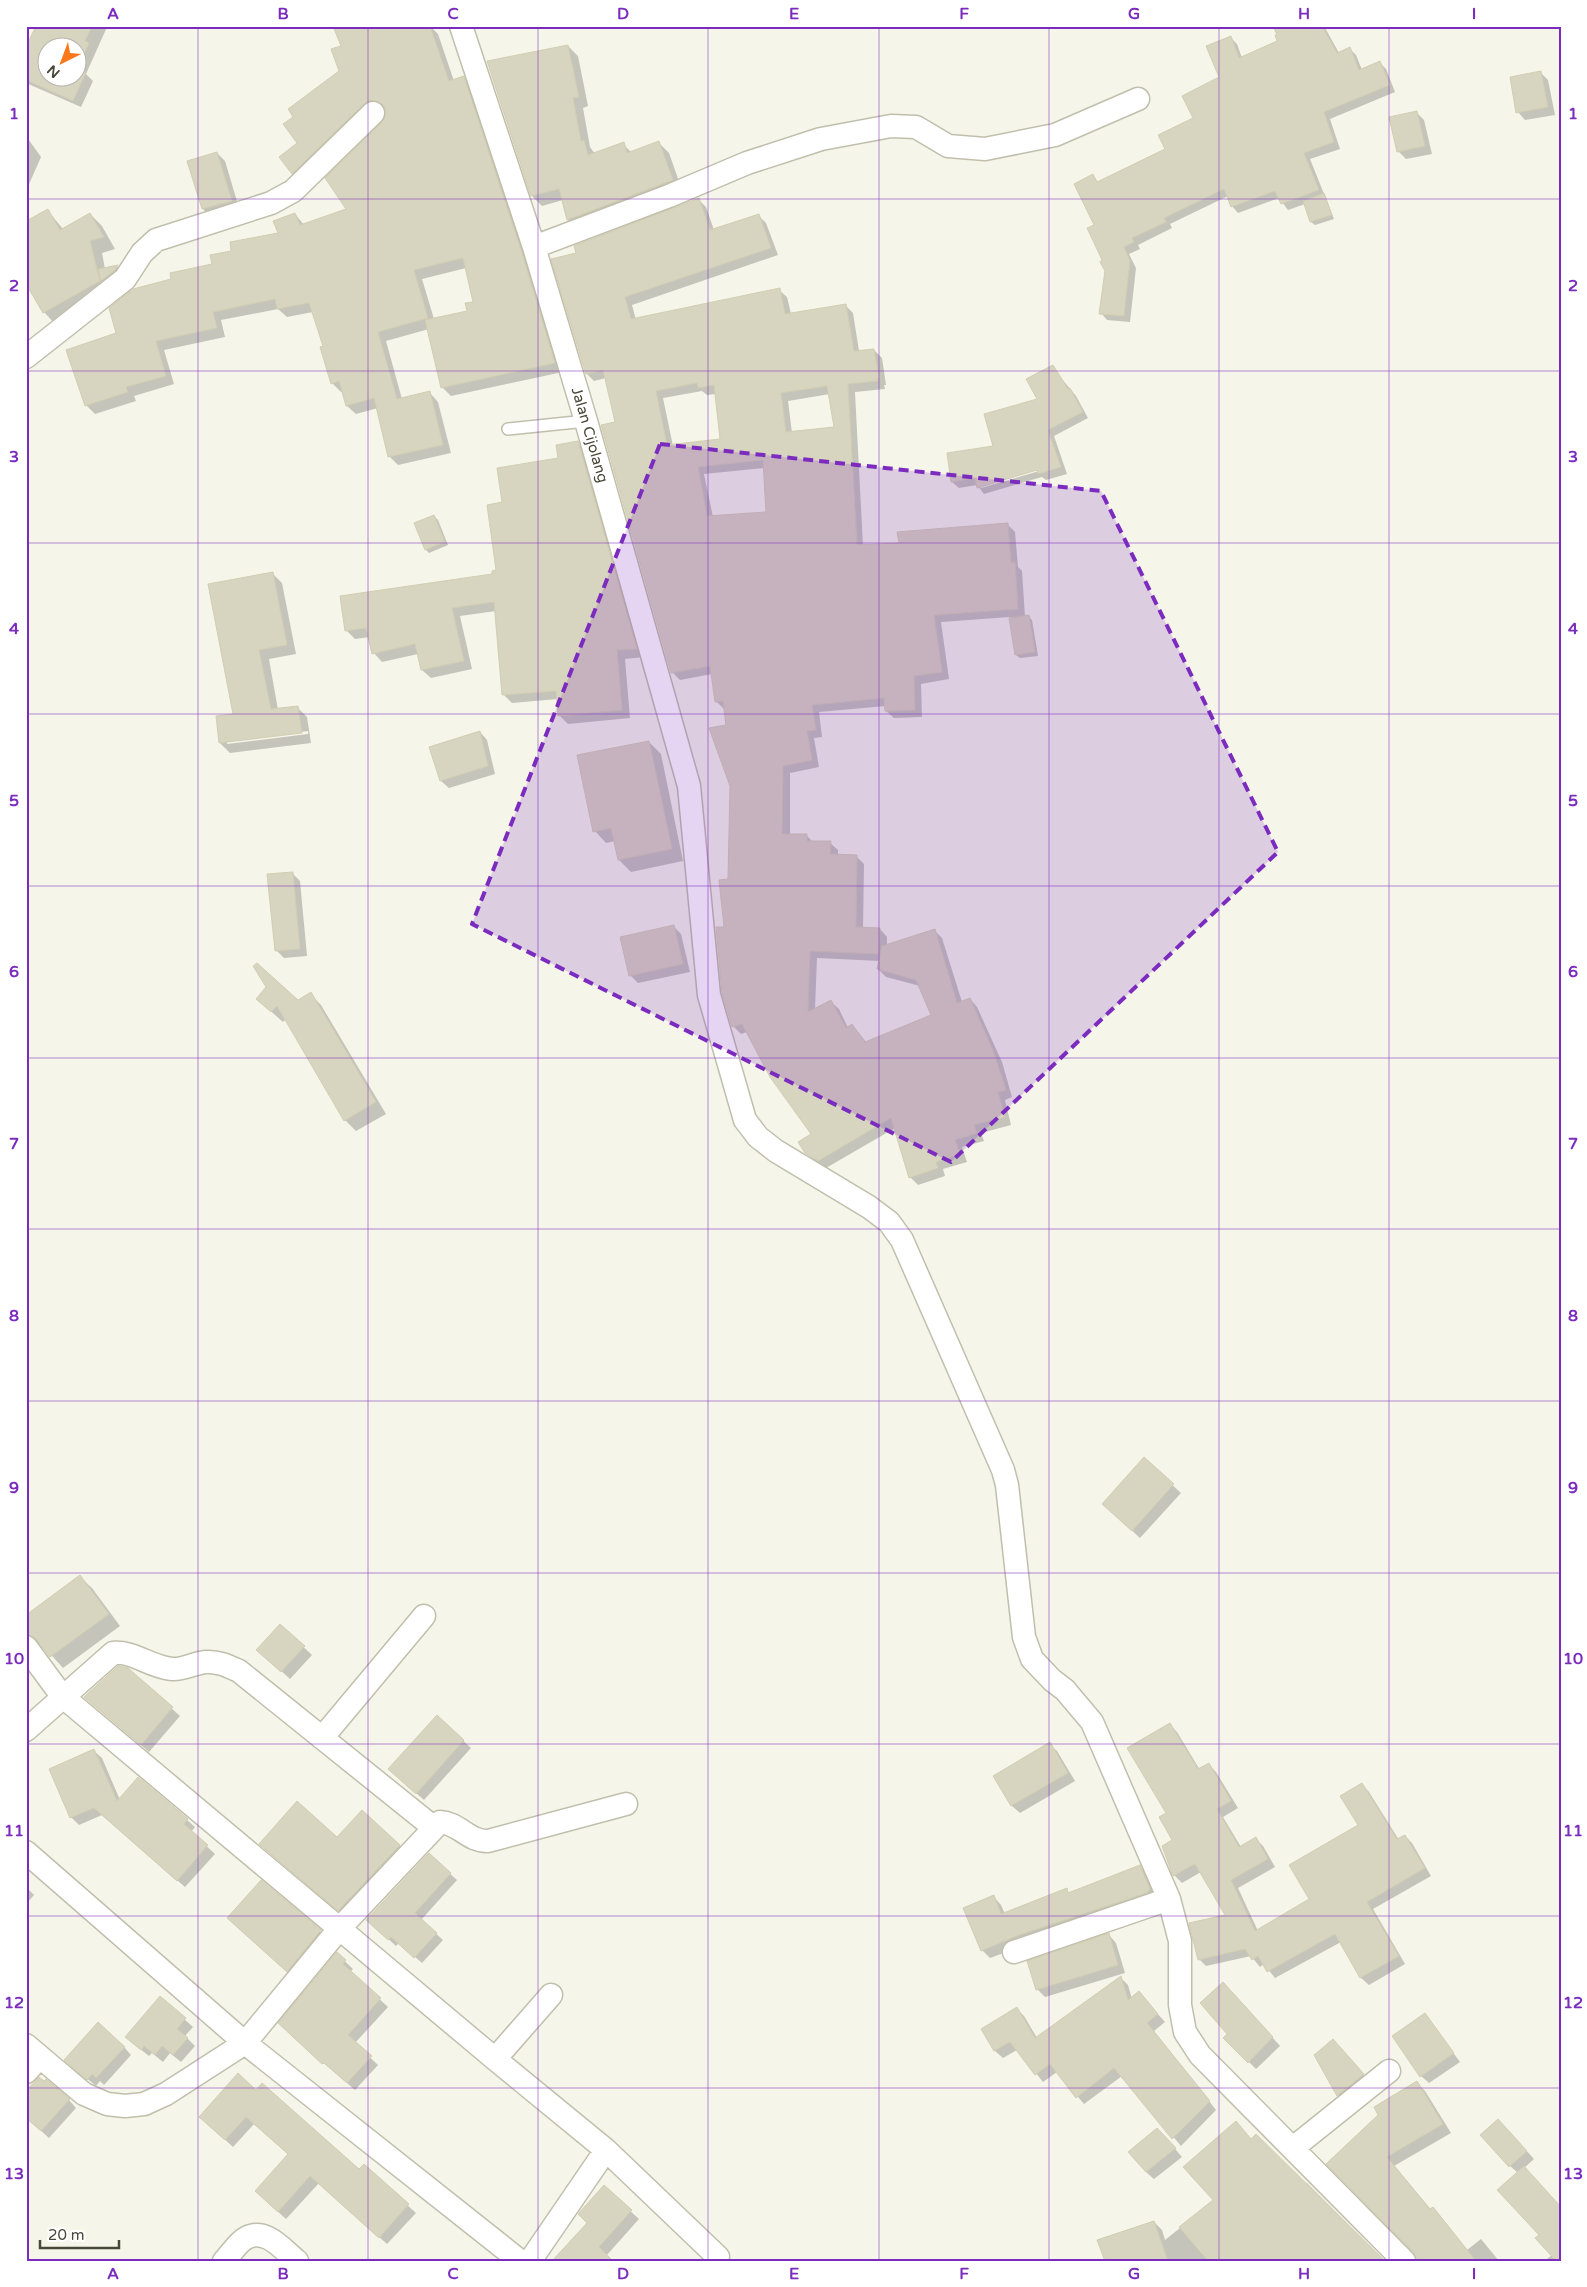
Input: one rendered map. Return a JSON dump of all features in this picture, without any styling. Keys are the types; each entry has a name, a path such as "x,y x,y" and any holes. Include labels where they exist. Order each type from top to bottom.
{"street":[{"name":"Jalan Cijolang","path":"461,26 534,247 586,421 689,786 709,995 745,1120 758,1137 776,1151 869,1207 889,1222 902,1240 1003,1470 1010,1498 1024,1637 1028,1652 1039,1667 1065,1690 1092,1722 1169,1899 1180,1941 1180,2005 1185,2032 1200,2055 1404,2261"},
{"path":"534,247 669,196 747,163 821,139 891,126 916,128 948,146 985,149 1055,135 1138,99"},
{"path":"26,357 125,279 149,244 284,197 293,191 373,113"},
{"path":"322,1738 424,1616"},
{"path":"26,1647 62,1696 606,2150 718,2258"},
{"path":"26,1730 62,1696 113,1653 125,1652 156,1665 172,1669 205,1662 222,1663 239,1671 433,1827"},
{"path":"31,2058 84,2094 106,2104 125,2106 144,2104 166,2094 245,2043 339,1929 433,1827 440,1822 448,1822 479,1842 626,1804"},
{"path":"26,1852 245,2043 520,2261"},
{"path":"1014,1952 1169,1899"},
{"path":"495,2059 550,1995"},
{"path":"1293,2148 1389,2071"},
{"path":"530,2261 606,2150"},
{"path":"224,2261 246,2238 255,2235 266,2235 297,2261"}],"lane":[{"path":"508,429 586,421"}],"highlighted area":[{"path":"660,444 1101,491 1278,852 951,1162 472,924"}],"building":[{"path":"36,26 92,26 86,38 38,38 38,85 26,80 26,47"},
{"path":"333,26 430,26 449,81 464,76 522,253 555,363 441,388 425,320 467,311 465,303 473,302 463,258 414,270 428,318 378,332 397,399 430,391 443,445 388,457 374,398 346,406 339,381 331,384 320,347 323,346 309,303 277,309 275,299 213,312 217,328 156,341 166,376 126,387 128,392 85,406 66,350 116,333 109,308 133,289 171,279 170,273 212,264 210,255 231,251 230,242 278,233 273,221 295,213 300,225 346,209 325,178 382,122 386,110 382,104 370,100 364,104 292,174 279,157 297,143 283,124 293,117 288,109 339,71 331,49 341,46"},
{"path":"1273,26 1322,26 1337,53 1350,47 1359,70 1380,61 1390,85 1324,112 1334,142 1304,153 1319,190 1281,204 1275,191 1231,207 1224,189 1164,218 1166,222 1132,238 1134,242 1124,247 1130,261 1124,316 1099,314 1105,271 1087,228 1094,225 1074,184 1093,174 1097,182 1165,149 1158,135 1193,118 1182,96 1219,77 1206,46 1231,36 1239,58 1277,41 1275,35 1277,35"},
{"path":"568,45 579,97 573,98 581,141 584,140 588,155 624,142 627,153 659,141 673,180 567,220 559,189 531,196 487,61"},
{"path":"1541,71 1548,107 1516,113 1510,77"},
{"path":"44,88 79,88 73,101"},
{"path":"1417,111 1425,146 1397,152 1389,117"},
{"path":"217,152 232,201 202,209 187,161"},
{"path":"1324,193 1332,215 1310,222 1303,201"},
{"path":"699,198 710,230 759,214 771,248 625,297 631,319 780,288 785,314 846,304 854,351 874,349 879,378 877,378 878,381 848,384 857,545 899,543 897,532 1008,523 1011,563 1015,562 1018,609 934,615 942,672 914,676 915,710 885,711 884,698 812,705 816,730 807,731 812,760 783,766 782,834 807,834 807,841 831,841 830,854 857,855 856,927 880,928 879,954 810,951 808,1012 831,1000 846,1028 852,1024 865,1042 931,1015 916,980 877,969 882,946 935,929 957,1003 970,998 994,1053 1006,1090 998,1092 1005,1117 974,1125 977,1133 955,1140 960,1154 936,1162 938,1168 909,1178 891,1118 818,1161 805,1153 798,1142 811,1134 770,1077 742,1024 732,1027 722,993 716,927 724,927 719,880 728,879 730,786 709,728 726,725 723,701 715,702 710,666 671,673 601,425 615,422 603,370 586,374 551,259 576,253 574,246","holes":["697,383 698,388 714,385 720,439 667,445 656,391","827,386 834,427 786,432 781,393","763,460 766,512 707,516 698,467"]},
{"path":"48,209 60,230 90,213 104,237 90,241 100,281 43,313 26,284 26,221"},
{"path":"118,265 115,270 101,281 98,269"},
{"path":"1053,365 1068,389 1070,388 1083,412 1048,430 1061,467 1038,474 1037,470 977,488 975,478 951,482 947,453 993,446 984,414 1037,399 1026,379"},
{"path":"578,441 637,649 617,650 622,710 558,716 556,691 502,695 494,602 452,608 464,661 421,670 415,644 372,654 366,628 345,631 340,596 492,574 492,571 496,570 487,505 502,502 497,468 558,458 556,445"},
{"path":"434,515 445,542 425,550 414,523"},
{"path":"273,572 287,645 259,650 271,709 298,706 302,733 219,743 216,716 233,714 208,584"},
{"path":"1029,615 1035,652 1015,655 1009,618"},
{"path":"480,731 488,766 440,781 429,747"},
{"path":"649,741 672,849 618,860 611,828 593,832 577,755"},
{"path":"293,872 300,949 275,951 267,874"},
{"path":"674,925 683,964 629,976 620,937"},
{"path":"257,963 298,1000 311,992 376,1102 344,1121 277,1006 271,1012 256,999 266,987 253,966"},
{"path":"1144,1457 1174,1484 1132,1531 1102,1504"},
{"path":"80,1575 109,1614 50,1657 36,1639 26,1634 26,1615"},
{"path":"280,1624 305,1646 281,1672 256,1650"},
{"path":"118,1666 128,1668 173,1707 141,1745 84,1697"},
{"path":"437,1715 464,1740 416,1794 388,1769"},
{"path":"1170,1723 1198,1769 1209,1763 1231,1801 1217,1809 1239,1847 1256,1837 1268,1859 1231,1880 1255,1931 1309,1899 1289,1865 1358,1825 1340,1796 1362,1783 1397,1839 1405,1835 1425,1868 1367,1902 1399,1956 1360,1978 1335,1934 1267,1972 1258,1956 1252,1960 1245,1949 1198,1960 1189,1923 1225,1915 1195,1864 1173,1876 1162,1846 1172,1840 1159,1817 1166,1813 1127,1748"},
{"path":"1050,1742 1068,1773 1011,1806 993,1776"},
{"path":"94,1749 117,1801 138,1777 188,1819 184,1824 208,1845 177,1881 94,1808 70,1818 49,1769"},
{"path":"297,1801 337,1837 362,1810 400,1845 338,1911 259,1844"},
{"path":"429,1853 451,1873 415,1913 437,1933 414,1958 391,1937 388,1940 366,1920"},
{"path":"1140,1865 1150,1889 1147,1893 1019,1935 981,1951 963,1908 994,1895 1001,1914 1067,1888 1068,1893"},
{"path":"261,1880 321,1930 287,1972 227,1918"},
{"path":"1109,1933 1118,1965 1036,1990 1027,1961"},
{"path":"337,1952 346,1960 343,1964 381,1998 348,2035 372,2056 347,2083 324,2063 322,2064 278,2023"},
{"path":"1121,1976 1128,2000 1139,1991 1158,2014 1147,2023 1210,2101 1172,2139 1114,2068 1076,2098 1050,2064 1035,2075 1010,2042 994,2051 981,2029 1017,2007 1035,2038"},
{"path":"1223,1982 1273,2037 1248,2063 1223,2038 1227,2034 1200,2003"},
{"path":"160,1996 186,2018 177,2029 188,2038 173,2055 162,2046 155,2055 144,2046 141,2050 125,2037"},
{"path":"1425,2013 1454,2053 1420,2077 1392,2036"},
{"path":"98,2022 125,2047 96,2078 92,2074 87,2080 64,2060"},
{"path":"1333,2039 1364,2074 1337,2096 1314,2055"},
{"path":"238,2073 256,2090 262,2083 359,2169 364,2164 409,2204 379,2238 310,2176 278,2212 255,2191 288,2154 246,2117 225,2140 199,2117"},
{"path":"39,2077 44,2081 46,2079 70,2099 41,2131 26,2118 26,2091"},
{"path":"1417,2081 1443,2124 1387,2157 1430,2209 1433,2207 1476,2261 1417,2261 1413,2252 1326,2164 1378,2115 1374,2107"},
{"path":"1498,2119 1527,2151 1509,2167 1480,2135"},
{"path":"1236,2121 1251,2139 1256,2134 1385,2261 1208,2261 1179,2227 1213,2200 1183,2167"},
{"path":"1157,2128 1176,2148 1146,2172 1128,2152"},
{"path":"1524,2166 1561,2207 1561,2261 1556,2261 1535,2238 1539,2235 1497,2190"},
{"path":"604,2185 632,2210 599,2247 613,2261 552,2261 587,2223 578,2214"},
{"path":"1154,2221 1168,2261 1105,2261 1097,2240"}]}
